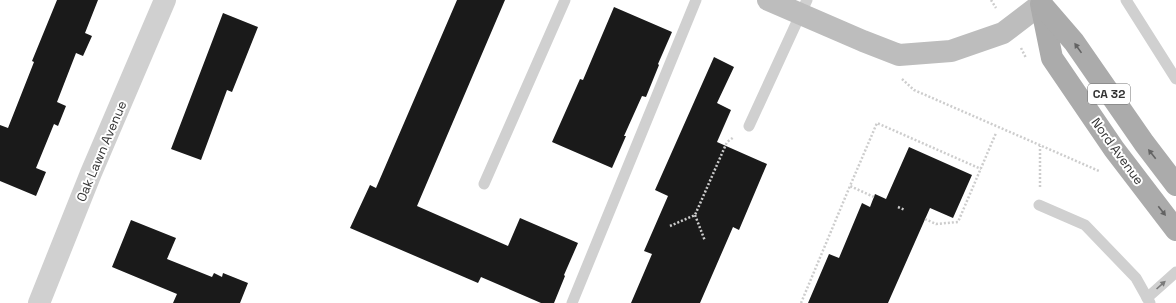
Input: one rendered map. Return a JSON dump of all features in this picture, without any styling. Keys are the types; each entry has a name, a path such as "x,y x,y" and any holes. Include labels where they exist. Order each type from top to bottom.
{"main road":[{"name":"Nord Avenue","path":"1042,1 1074,42 1144,143 1176,185"},
{"name":"Nord Avenue","path":"1042,1 1052,58 1114,149 1176,230"}],"street":[{"name":"Oak Lawn Avenue","path":"39,303 165,0"},
{"path":"768,0 804,7 863,41 899,55 951,50 1003,33 1042,1"}],"lane":[{"path":"484,184 565,0"},
{"path":"572,303 696,0"},
{"path":"1126,0 1176,79"},
{"path":"749,126 804,7"},
{"path":"1039,205 1084,225 1136,278 1148,300 1176,272"}],"path":[{"path":"897,74 914,90 1105,174"},
{"path":"800,303 877,123 981,170"},
{"path":"925,219 936,224 958,222 996,133"},
{"path":"670,226 695,215 727,142 734,137"},
{"path":"1039,205 1040,146"},
{"path":"850,186 874,197"},
{"path":"898,208 905,210"},
{"path":"695,215 705,241"}],"building":[{"path":"57,0 98,0 85,33 92,36 83,56 76,53 57,102 66,106 58,126 54,124 36,168 46,172 36,196 0,181 0,125 8,128 34,62 32,61"},
{"path":"457,0 505,0 417,206 508,246 520,218 578,243 554,303 541,303 481,277 478,283 350,228 370,185 376,188"},
{"path":"614,7 672,32 646,97 642,96 624,136 626,136 612,168 552,142 580,79 583,80"},
{"path":"223,13 258,27 232,92 227,90 201,160 171,149"},
{"path":"714,57 734,67 717,103 731,110 717,142 767,164 739,230 733,227 700,303 631,303 652,254 644,251 668,196 655,190"},
{"path":"909,147 972,175 953,218 930,208 888,303 808,303 829,254 839,258 862,203 870,207 875,194 886,199"},
{"path":"131,220 176,238 167,259 212,277 214,273 222,277 223,273 248,283 240,303 173,303 177,294 112,267"}]}
